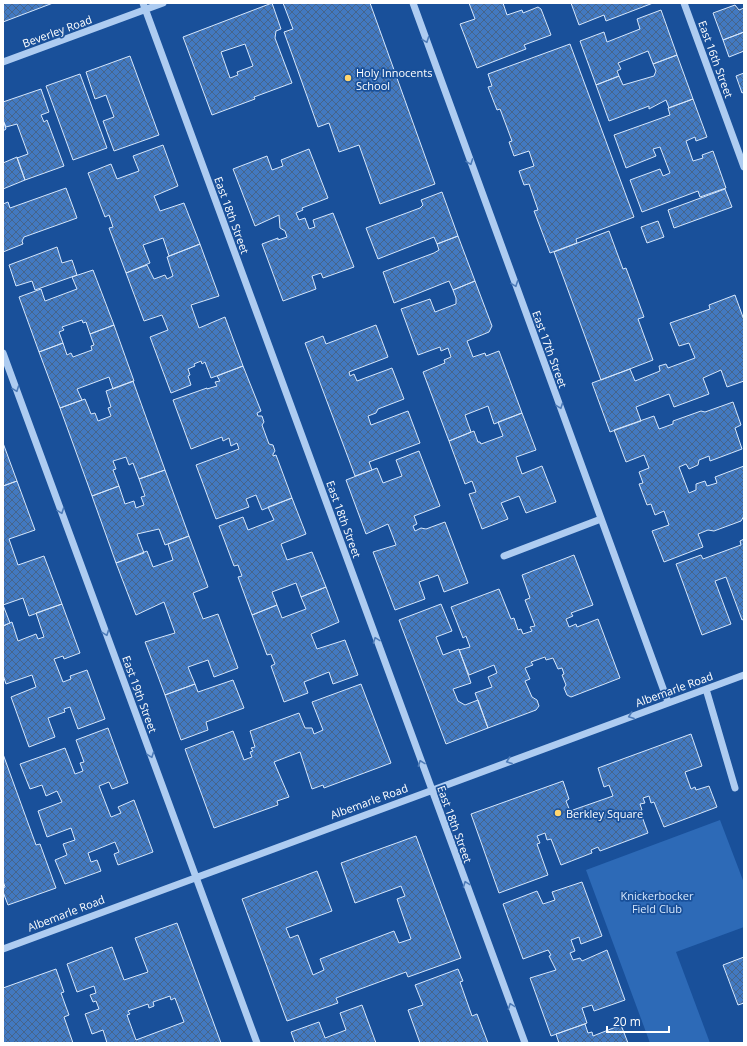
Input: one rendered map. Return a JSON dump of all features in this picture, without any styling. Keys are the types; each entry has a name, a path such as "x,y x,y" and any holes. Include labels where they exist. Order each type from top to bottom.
{"street":[{"name":"Beverley Road","path":"3,62 144,6 163,3"},
{"name":"East 17th Street","path":"412,3 668,702"},
{"name":"East 16th Street","path":"684,3 744,167"},
{"name":"East 18th Street","path":"144,6 524,1043"},
{"name":"East 19th Street","path":"3,352 257,1043"},
{"path":"504,556 601,519"},
{"name":"Albemarle Road","path":"3,948 744,675"},
{"path":"706,689 735,788"}],"green space":[{"name":"Knickerbocker Field Club","path":"720,820 744,883 744,927 676,952 710,1043 650,1043 586,870"}],"building":[{"path":"3,3 53,3 3,22"},
{"path":"272,3 281,29 276,31 275,38 292,83 212,115 183,37","holes":["245,44 253,66 237,72 238,75 230,78 221,52"]},
{"name":"Holy Innocents School","path":"283,3 370,3 435,184 380,204 359,145 339,152 329,123 318,127 284,32 293,29"},
{"path":"469,3 503,3 507,15 522,10 523,13 538,7 541,9 551,35 524,45 526,49 477,68 460,24 475,19"},
{"path":"571,3 653,3 606,21 604,15 579,25"},
{"path":"735,5 739,10 744,8 744,32 723,40 713,13"},
{"path":"661,10 677,55 653,64 648,51 618,63 621,69 617,71 619,76 596,85 580,41 604,32 607,42 640,29 637,19"},
{"path":"744,32 744,51 729,57 723,40"},
{"path":"570,44 634,217 576,239 577,243 550,253 534,211 538,210 529,184 524,185 519,171 534,166 529,151 514,156 509,142 512,141 500,109 497,110 488,87 492,86 488,74"},
{"path":"677,55 693,99 669,108 666,100 649,109 649,106 609,121 596,85 619,76 623,85 654,76 656,71 653,64"},
{"path":"130,56 159,135 114,151 103,121 114,117 106,95 95,99 86,72"},
{"path":"744,73 744,92 742,93 736,76"},
{"path":"80,74 107,148 73,160 46,86"},
{"path":"41,89 49,112 41,115 44,122 47,120 64,166 25,180 17,158 28,154 17,124 6,127 3,120 3,102"},
{"path":"693,99 707,137 696,141 695,137 686,141 693,161 703,158 702,155 713,151 726,188 700,197 698,191 642,212 630,180 660,169 663,176 670,173 660,147 653,149 656,156 626,168 614,135 670,115 668,108"},
{"path":"3,120 6,129 3,131"},
{"path":"163,145 178,186 154,196 160,211 184,203 200,244 169,256 163,238 143,245 150,263 126,273 109,228 113,227 109,215 105,217 88,173 111,164 117,179 139,171 133,156"},
{"path":"309,149 328,198 302,208 303,210 296,213 299,220 305,218 309,229 315,227 313,220 333,213 354,267 323,278 321,273 312,276 316,289 283,301 262,244 278,238 278,240 287,237 285,231 280,228 279,215 255,226 233,169 267,156 272,170 283,166 281,160"},
{"path":"17,157 25,180 3,189 3,163"},
{"path":"66,188 77,218 24,237 22,241 23,244 3,252 3,204 8,202 10,208"},
{"path":"725,189 732,207 674,228 668,210"},
{"path":"442,192 458,236 437,244 434,237 378,259 366,228 420,208 423,205 421,200"},
{"path":"658,221 664,237 647,243 641,227"},
{"path":"609,231 623,269 626,268 644,317 638,319 653,360 601,380 554,252"},
{"path":"458,236 475,281 453,290 449,281 394,303 383,272 434,253 439,250 437,244"},
{"path":"200,244 219,296 191,305 199,328 225,317 243,366 211,378 205,362 202,364 201,361 188,369 190,375 188,376 191,385 171,393 150,337 168,330 162,315 144,321 126,273 147,265 154,279 165,275 167,279 173,276 167,257"},
{"path":"57,247 62,263 72,260 77,275 35,290 32,281 16,286 9,265"},
{"path":"93,270 114,325 90,334 86,322 83,323 82,320 62,327 64,330 59,332 63,343 39,352 19,297 41,289 45,301 77,289 72,277"},
{"path":"475,281 492,326 489,332 467,341 473,357 485,353 486,356 499,351 522,413 494,424 488,406 465,415 471,432 449,441 423,372 445,363 444,360 451,357 448,348 441,351 440,347 418,355 401,309 430,299 435,312 456,304 456,298 453,290"},
{"path":"735,295 744,320 744,381 727,387 721,370 703,378 709,394 674,407 669,394 636,407 641,421 610,432 592,383 630,369 635,381 660,371 659,366 666,364 668,368 695,358 689,343 679,346 670,323 710,309 709,305"},
{"path":"114,325 134,381 113,389 109,377 77,389 82,400 60,408 39,352 63,343 67,355 71,353 73,357 92,350 91,346 94,345 90,334"},
{"path":"376,325 388,357 349,372 350,376 354,374 357,381 392,368 404,399 378,409 376,413 368,416 371,425 408,411 420,443 369,462 372,470 355,476 305,343 323,336 326,344"},
{"path":"243,366 261,411 257,413 258,416 262,416 264,422 262,425 269,444 273,445 275,451 273,456 276,455 292,498 262,510 256,495 246,499 249,507 216,519 196,465 239,449 237,443 231,446 229,438 223,441 222,437 191,449 173,400 217,386 215,382 220,381 217,376"},
{"path":"133,381 165,470 139,479 133,463 129,465 126,457 113,461 116,469 113,470 119,486 92,496 60,408 85,399 91,414 95,413 98,421 111,416 108,408 111,407 106,391"},
{"path":"733,402 741,425 735,428 742,449 710,461 709,456 699,460 698,465 689,469 686,464 679,467 689,493 696,490 696,484 705,481 707,486 717,483 715,477 744,466 744,516 741,521 714,531 708,530 698,534 703,547 664,562 652,531 669,525 664,511 655,515 651,504 647,505 639,484 643,483 639,472 649,468 644,455 626,462 614,430 654,416 659,429 673,424 673,421"},
{"path":"522,413 536,450 516,457 522,474 542,466 556,502 526,513 519,496 501,503 508,519 482,529 469,494 476,492 472,481 465,484 449,441 474,431 478,442 481,444 503,436 498,422"},
{"path":"3,443 17,481 3,486"},
{"path":"419,451 440,506 414,516 417,524 413,526 415,531 421,528 426,529 445,522 468,583 444,592 438,575 419,582 425,599 395,610 373,552 396,545 388,524 366,534 346,480 377,468 383,483 402,476 396,460"},
{"path":"165,470 189,536 165,545 159,529 137,534 144,553 116,563 92,496 119,486 125,504 134,501 136,508 144,505 141,497 145,496 139,479"},
{"path":"17,481 35,530 9,539 18,565 44,556 62,604 29,616 23,598 3,605 3,486"},
{"path":"292,498 306,534 281,544 287,560 312,552 326,587 301,597 296,583 272,592 277,605 252,615 238,577 242,576 238,565 234,566 219,526 243,517 248,530 274,520 268,507"},
{"path":"189,536 208,587 193,593 203,619 218,614 238,668 214,677 208,660 188,667 195,684 165,695 145,642 175,633 164,602 136,615 116,563 147,551 153,567 173,560 168,544"},
{"path":"744,539 744,619 742,620 726,577 715,581 731,624 702,635 676,564 701,555 703,559 741,545 740,541"},
{"path":"574,555 593,605 571,613 573,616 566,619 569,627 576,624 577,627 598,619 620,678 571,697 567,695 564,688 566,685 562,675 564,674 562,668 558,669 553,658 546,660 545,657 531,662 533,665 525,668 530,679 525,681 532,697 537,700 539,706 536,710 488,728 475,693 492,687 488,677 497,673 494,665 469,675 459,650 470,647 466,636 463,638 451,607 499,589 511,619 514,618 518,630 521,629 523,634 532,631 530,627 535,626 525,600 530,598 522,575"},
{"path":"326,587 339,622 311,634 317,649 345,640 358,675 333,684 329,672 304,682 308,693 284,702 271,666 275,664 271,654 267,655 252,615 277,605 282,618 306,609 301,597"},
{"path":"62,604 80,653 64,659 63,656 54,659 63,682 71,679 70,676 87,670 105,719 78,729 70,707 64,709 65,712 48,718 55,737 29,747 11,697 36,687 32,675 6,684 3,675 3,626 12,622 18,641 36,634 38,639 44,637 36,613"},
{"path":"441,604 452,631 436,637 443,655 459,649 471,683 453,689 458,701 465,705 478,700 488,728 446,744 399,620"},
{"path":"3,605 10,623 3,626"},
{"path":"233,680 244,708 206,722 208,730 181,740 165,695 195,684 198,692"},
{"path":"361,684 391,763 324,788 323,785 312,789 300,752 274,762 289,797 277,801 278,805 214,828 185,749 233,731 244,760 252,757 250,752 253,751 251,748 255,747 250,731 299,713 305,728 312,728 314,734 323,730 312,702"},
{"path":"108,728 128,783 112,789 109,782 99,786 111,817 121,813 118,807 134,800 153,852 118,865 114,854 119,852 115,842 88,853 91,862 97,860 101,871 65,884 55,860 67,855 63,844 75,840 71,828 47,837 38,811 62,802 57,791 46,796 42,785 30,789 20,764 65,748 75,774 83,771 80,763 84,762 76,740"},
{"name":"Berkley Square","path":"691,734 702,766 685,772 691,789 695,787 696,790 709,786 717,807 664,827 654,802 651,803 649,796 643,798 645,803 640,804 642,810 640,811 648,833 600,851 598,847 591,850 592,853 561,865 551,839 547,840 545,833 537,836 540,843 537,844 548,875 499,893 471,814 563,781 569,799 566,801 570,811 613,796 609,785 604,787 598,768"},
{"path":"3,754 36,845 40,844 56,888 8,905 3,892 3,888 5,887 3,881"},
{"path":"416,836 461,958 408,977 406,972 336,998 338,1003 287,1021 242,899 317,871 332,911 286,928 290,938 298,935 313,975 324,970 320,959 394,931 399,943 411,939 397,899 405,896 401,886 355,903 341,863"},
{"path":"582,882 602,936 581,944 579,937 571,940 575,951 570,953 573,960 580,958 582,961 607,950 625,1000 594,1011 592,1005 582,1008 587,1023 551,1036 530,978 556,970 549,956 551,955 548,950 523,959 503,904 537,891 543,904 555,900 552,892"},
{"path":"177,923 221,1043 107,1043 103,1030 92,1034 85,1014 99,1009 96,1001 93,1002 90,995 96,993 94,986 77,992 67,964 112,947 124,980 148,972 135,938","holes":["170,996 171,1000 175,998 184,1022 136,1040 127,1015 130,1014 128,1011 148,1004 149,1008 154,1006 153,1002"]},
{"path":"744,957 744,1003 738,1005 723,965"},
{"path":"56,969 64,992 61,993 69,1015 64,1017 73,1043 3,1043 3,988"},
{"path":"458,969 463,981 460,982 472,1016 477,1014 488,1043 420,1043 408,1010 423,1005 415,985"},
{"path":"362,1005 376,1043 295,1043 291,1032 319,1022 325,1038 346,1030 340,1013"},
{"path":"585,1024 588,1033 592,1032 593,1036 621,1025 628,1043 559,1043 556,1034"}],"place":[{"name":"Holy Innocents School","path":"348,78"},
{"name":"Berkley Square","path":"558,813"}]}
